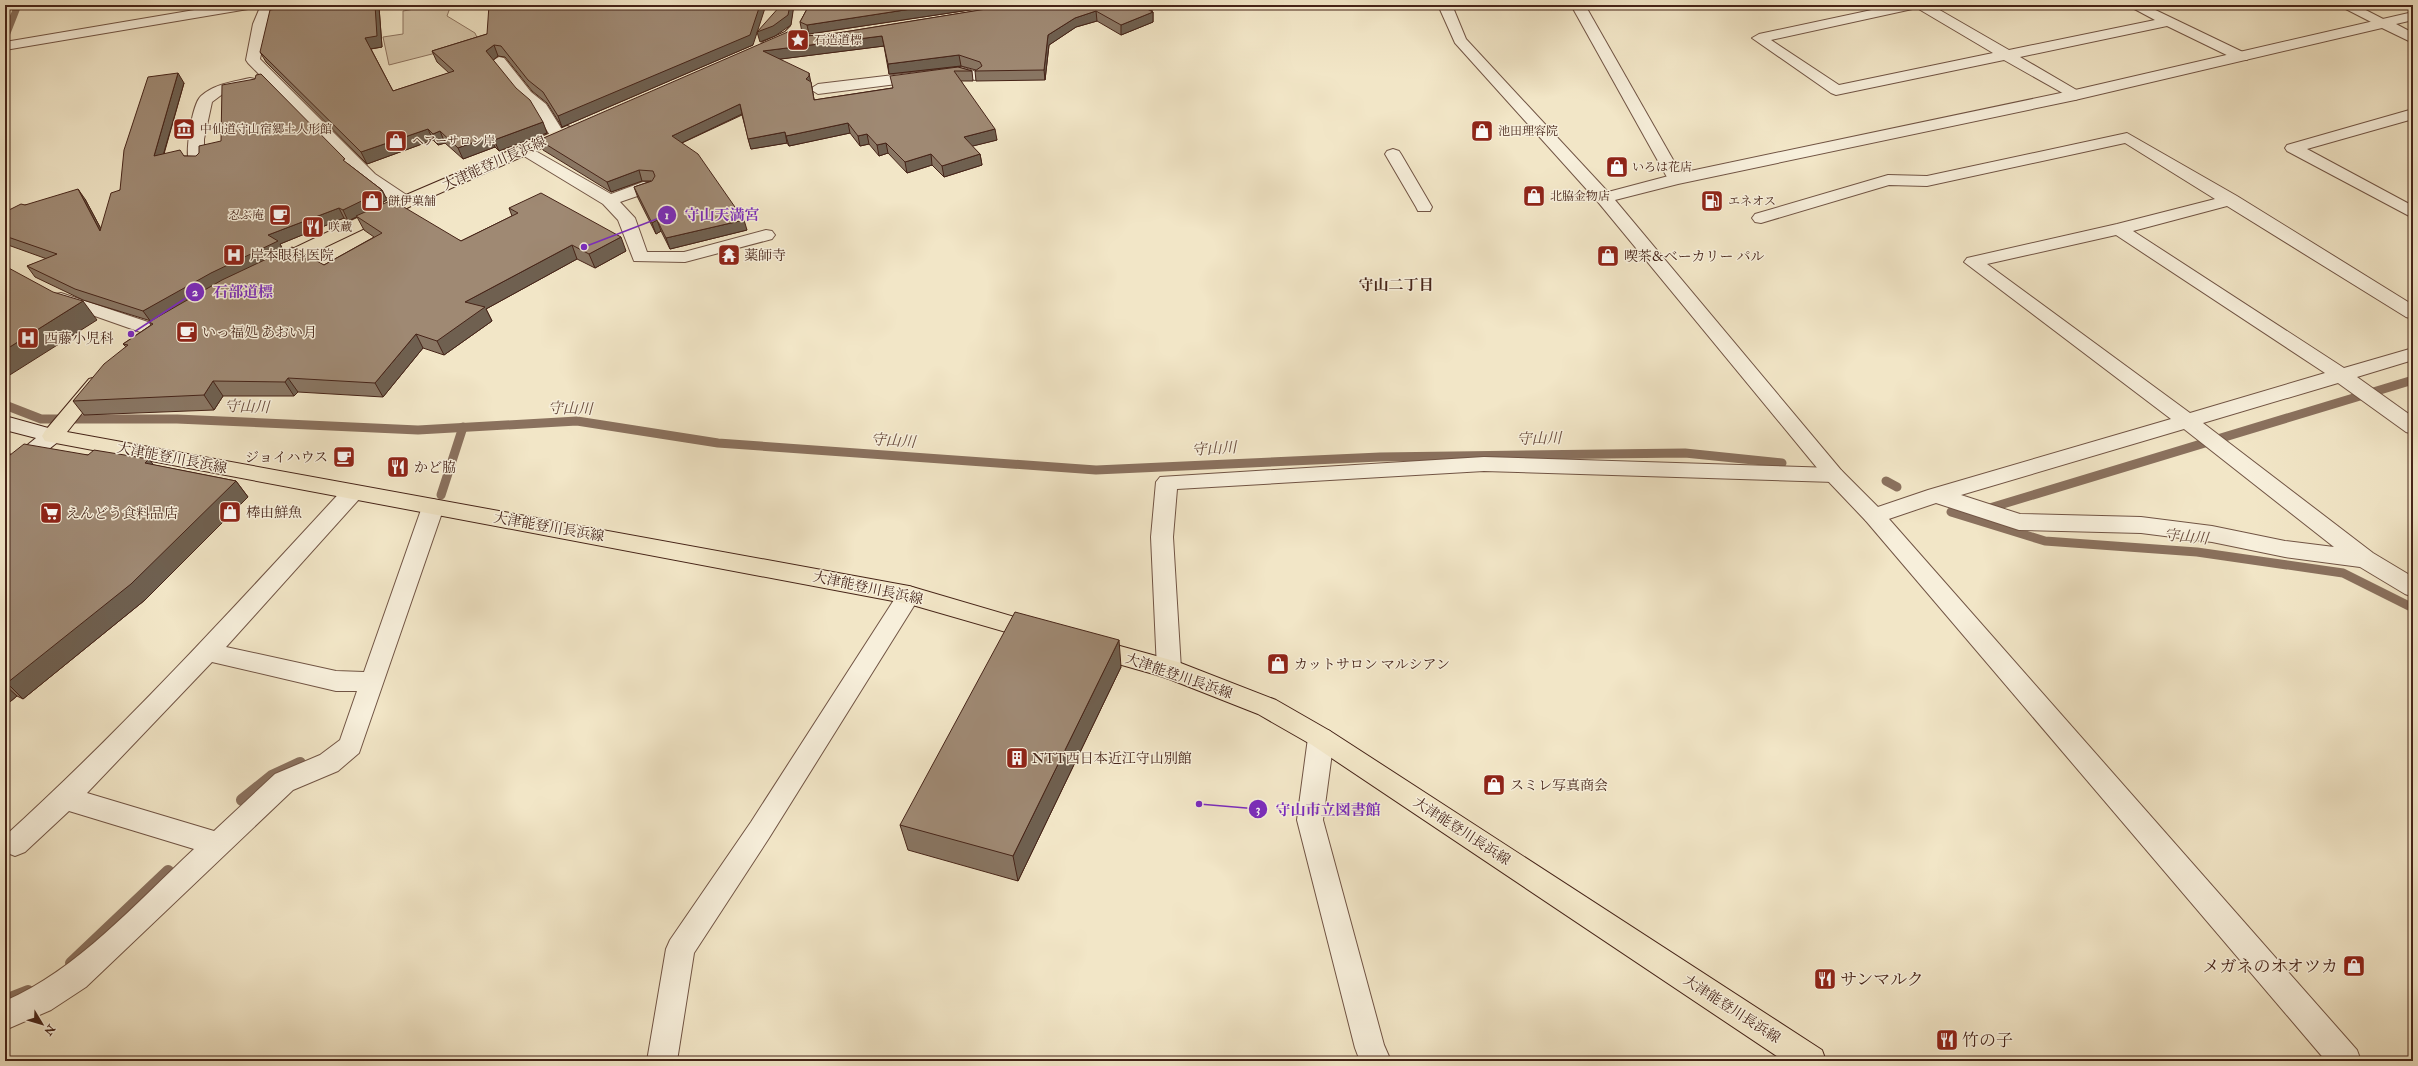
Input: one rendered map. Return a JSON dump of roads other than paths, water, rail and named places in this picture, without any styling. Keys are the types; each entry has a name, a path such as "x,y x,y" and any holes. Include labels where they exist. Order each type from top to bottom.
{"main road":[{"path":"756,50 792,34 802,23 801,5"},
{"name":"大津能登川長浜線","path":"258,272 405,202 579,126"},
{"path":"54,433 106,373"},
{"name":"大津能登川長浜線","path":"54,433 353,492 582,533 909,595 1169,669 1267,707 1321,738 1811,1061"}],"street":[{"path":"11,45 248,5"},
{"path":"268,5 260,24 253,60 369,177 405,202"},
{"path":"1445,5 1460,40 1604,198 1834,475 1874,516 2346,1061"},
{"path":"1578,5 1676,179"},
{"path":"1914,5 1759,38 1836,90 2167,22"},
{"path":"1921,5 2074,95"},
{"path":"2134,5 2242,57"},
{"path":"2345,5 2382,22 2413,39"},
{"path":"1604,198 1676,179 2074,95 2413,16"},
{"path":"792,34 808,40"},
{"path":"499,60 526,95 541,107 558,136"},
{"path":"818,89 961,71 975,76"},
{"path":"196,162 196,139 205,100 219,90 269,77"},
{"path":"2413,114 2293,148 2413,213"},
{"path":"1761,218 1888,180 1927,181 2127,138 2231,200 2413,313"},
{"path":"524,150 609,200 626,218 640,257 685,257 766,235"},
{"path":"1393,154 1424,208"},
{"path":"609,200 649,186"},
{"path":"2231,200 2119,229 1973,262 2187,421 2365,559 2413,588"},
{"path":"2119,229 2341,375 2413,427"},
{"path":"43,290 75,304 153,331"},
{"path":"1874,516 1936,495 2413,354"},
{"path":"5,423 54,433"},
{"path":"5,474 54,433"},
{"path":"1169,669 1162,537 1167,482 1367,472 1484,464 1834,475"},
{"path":"14,844 65,798 207,652 353,492"},
{"path":"1936,495 2018,522 2141,525 2212,534 2285,549 2365,559"},
{"path":"5,1016 41,1000 76,977 284,782 329,763 350,746 433,507"},
{"path":"662,1061 680,949 760,830 909,595"},
{"path":"207,652 336,681 372,682"},
{"path":"1321,738 1310,820 1370,1048 1376,1061"},
{"path":"65,798 218,844"}],"waterway":[{"path":"5,38 18,5"},
{"path":"1983,510 2413,380"},
{"name":"守山川","path":"5,405 41,419 177,419 418,430 463,427"},
{"name":"守山川","path":"463,427 577,421 718,443 1096,470 1380,457 1685,453 1782,463"},
{"path":"441,495 463,427"},
{"name":"守山川","path":"1886,481 1897,487"},
{"name":"守山川","path":"1951,512 2045,541 2197,552 2343,573 2413,608"},
{"path":"242,800 272,776 300,763"},
{"path":"71,963 168,871"},
{"path":"5,1000 28,991"}],"place":[{"name":"石造道標","path":"798,40"},
{"name":"中仙道守山宿郷土人形館","path":"184,129"},
{"name":"池田理容院","path":"1482,131"},
{"name":"ヘアーサロン岸","path":"396,141"},
{"name":"いろは花店","path":"1617,167"},
{"name":"北脇金物店","path":"1534,196"},
{"name":"餅伊菓舗","path":"372,201"},
{"name":"エネオス","path":"1712,201"},
{"name":"忍ぶ庵","path":"280,215"},
{"name":"咲蔵","path":"313,227"},
{"name":"守山天満宮","path":"584,247"},
{"name":"岸本眼科医院","path":"234,255"},
{"name":"薬師寺","path":"729,255"},
{"name":"喫茶&ベーカリー パル","path":"1608,256"},
{"name":"いっ福処 あおい月","path":"187,332"},
{"name":"石部道標","path":"131,334"},
{"name":"西藤小児科","path":"28,338"},
{"name":"ジョイハウス","path":"344,457"},
{"name":"かど脇","path":"398,467"},
{"name":"棒由鮮魚","path":"230,512"},
{"name":"えんどう食料品店","path":"51,513"},
{"name":"カットサロン マルシアン","path":"1278,664"},
{"name":"NTT西日本近江守山別館","path":"1017,758"},
{"name":"スミレ写真商会","path":"1494,785"},
{"name":"守山市立図書館","path":"1199,804"},
{"name":"メガネのオオツカ","path":"2354,966"},
{"name":"サンマルク","path":"1825,979"},
{"name":"竹の子","path":"1947,1040"}],"district":[{"name":"守山二丁目","path":"1396,285"}]}
